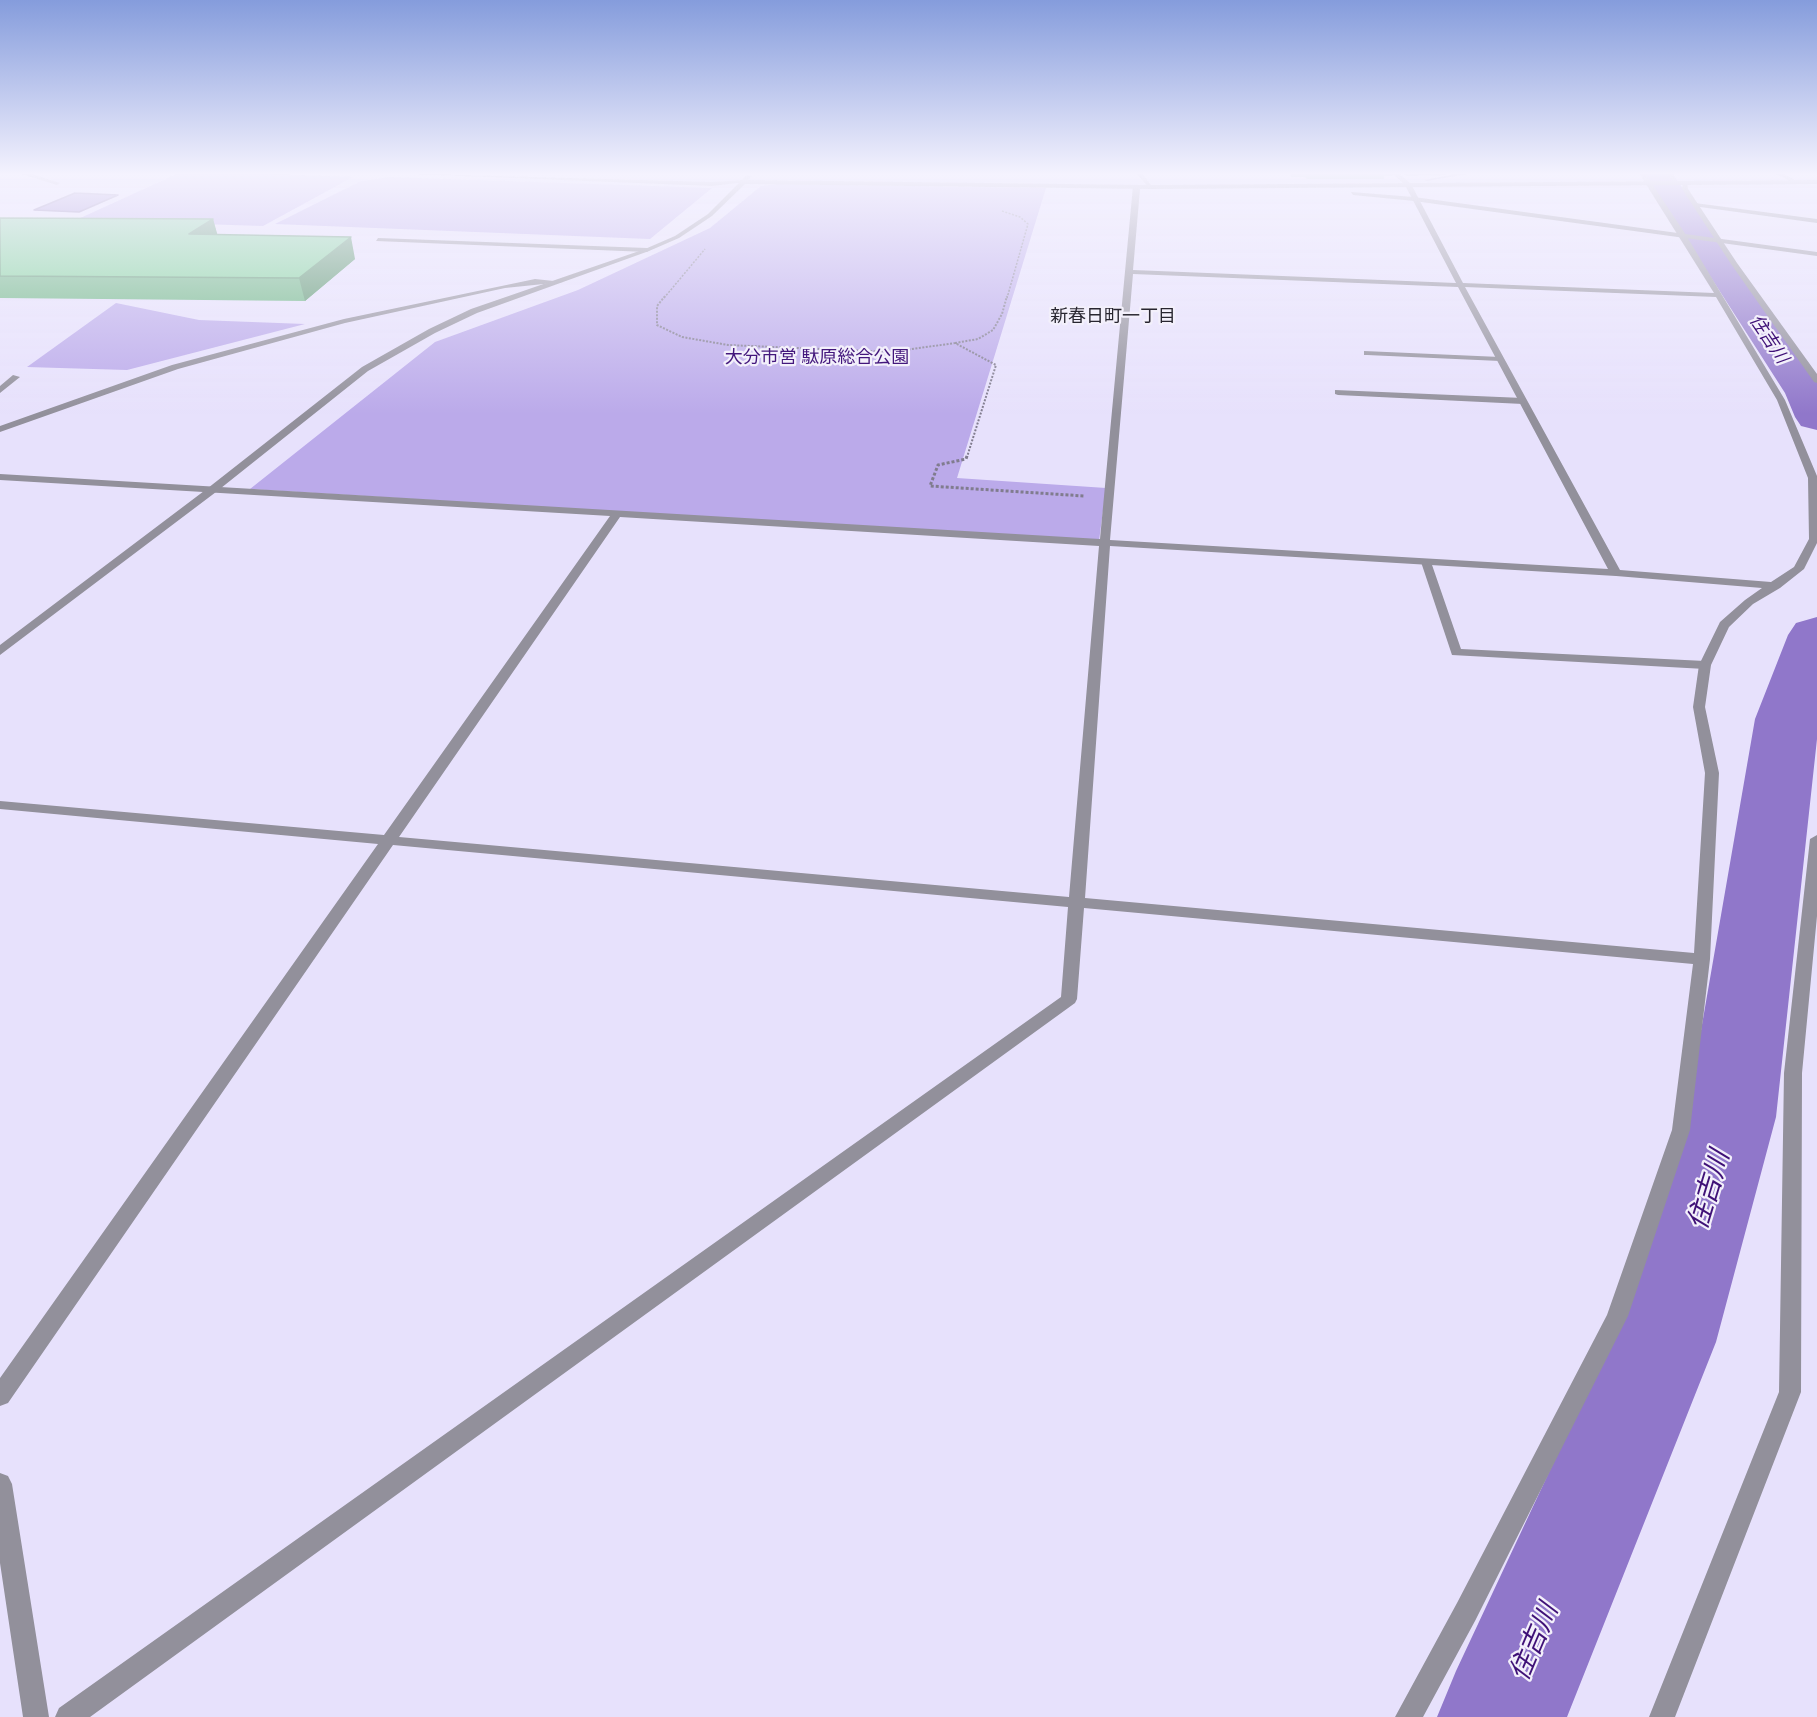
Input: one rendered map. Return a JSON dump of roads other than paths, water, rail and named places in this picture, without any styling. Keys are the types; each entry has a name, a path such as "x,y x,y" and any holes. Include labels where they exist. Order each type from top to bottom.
{"street":[{"path":"0,651 212,490 365,369 432,331 474,311 638,253"},
{"path":"68,1717 1069,999 1104,544 1132,253"},
{"path":"1443,253 1616,573"},
{"path":"1408,1717 1466,1612 1617,1316 1681,1130 1702,959 1713,772 1698,707 1706,665 1724,625 1749,602 1798,569 1814,539 1813,478 1806,448 1781,400 1694,253"},
{"path":"1729,253 1817,380"},
{"path":"1130,272 1719,295"},
{"path":"0,429 175,367 344,321 505,286 535,281 559,282"},
{"path":"1367,353 1500,359"},
{"path":"0,390 16,377"},
{"path":"1338,392 1523,401"},
{"path":"0,477 1616,573 1776,585"},
{"path":"0,1396 617,514"},
{"path":"1426,562 1456,652 1706,665"},
{"path":"0,805 1702,959"},
{"path":"1662,1717 1790,1392 1793,1073 1816,852"},
{"path":"0,1484 36,1717"}],"waterway":[{"name":"住吉川","path":"1712,253 1806,393 1817,417"},
{"name":"住吉川","path":"1502,1717 1663,1342 1731,1117 1787,719 1817,635"}],"district":[{"name":"新春日町一丁目","path":"1113,316"}],"park label":[{"name":"大分市営 駄原総合公園","path":"817,357"}]}
